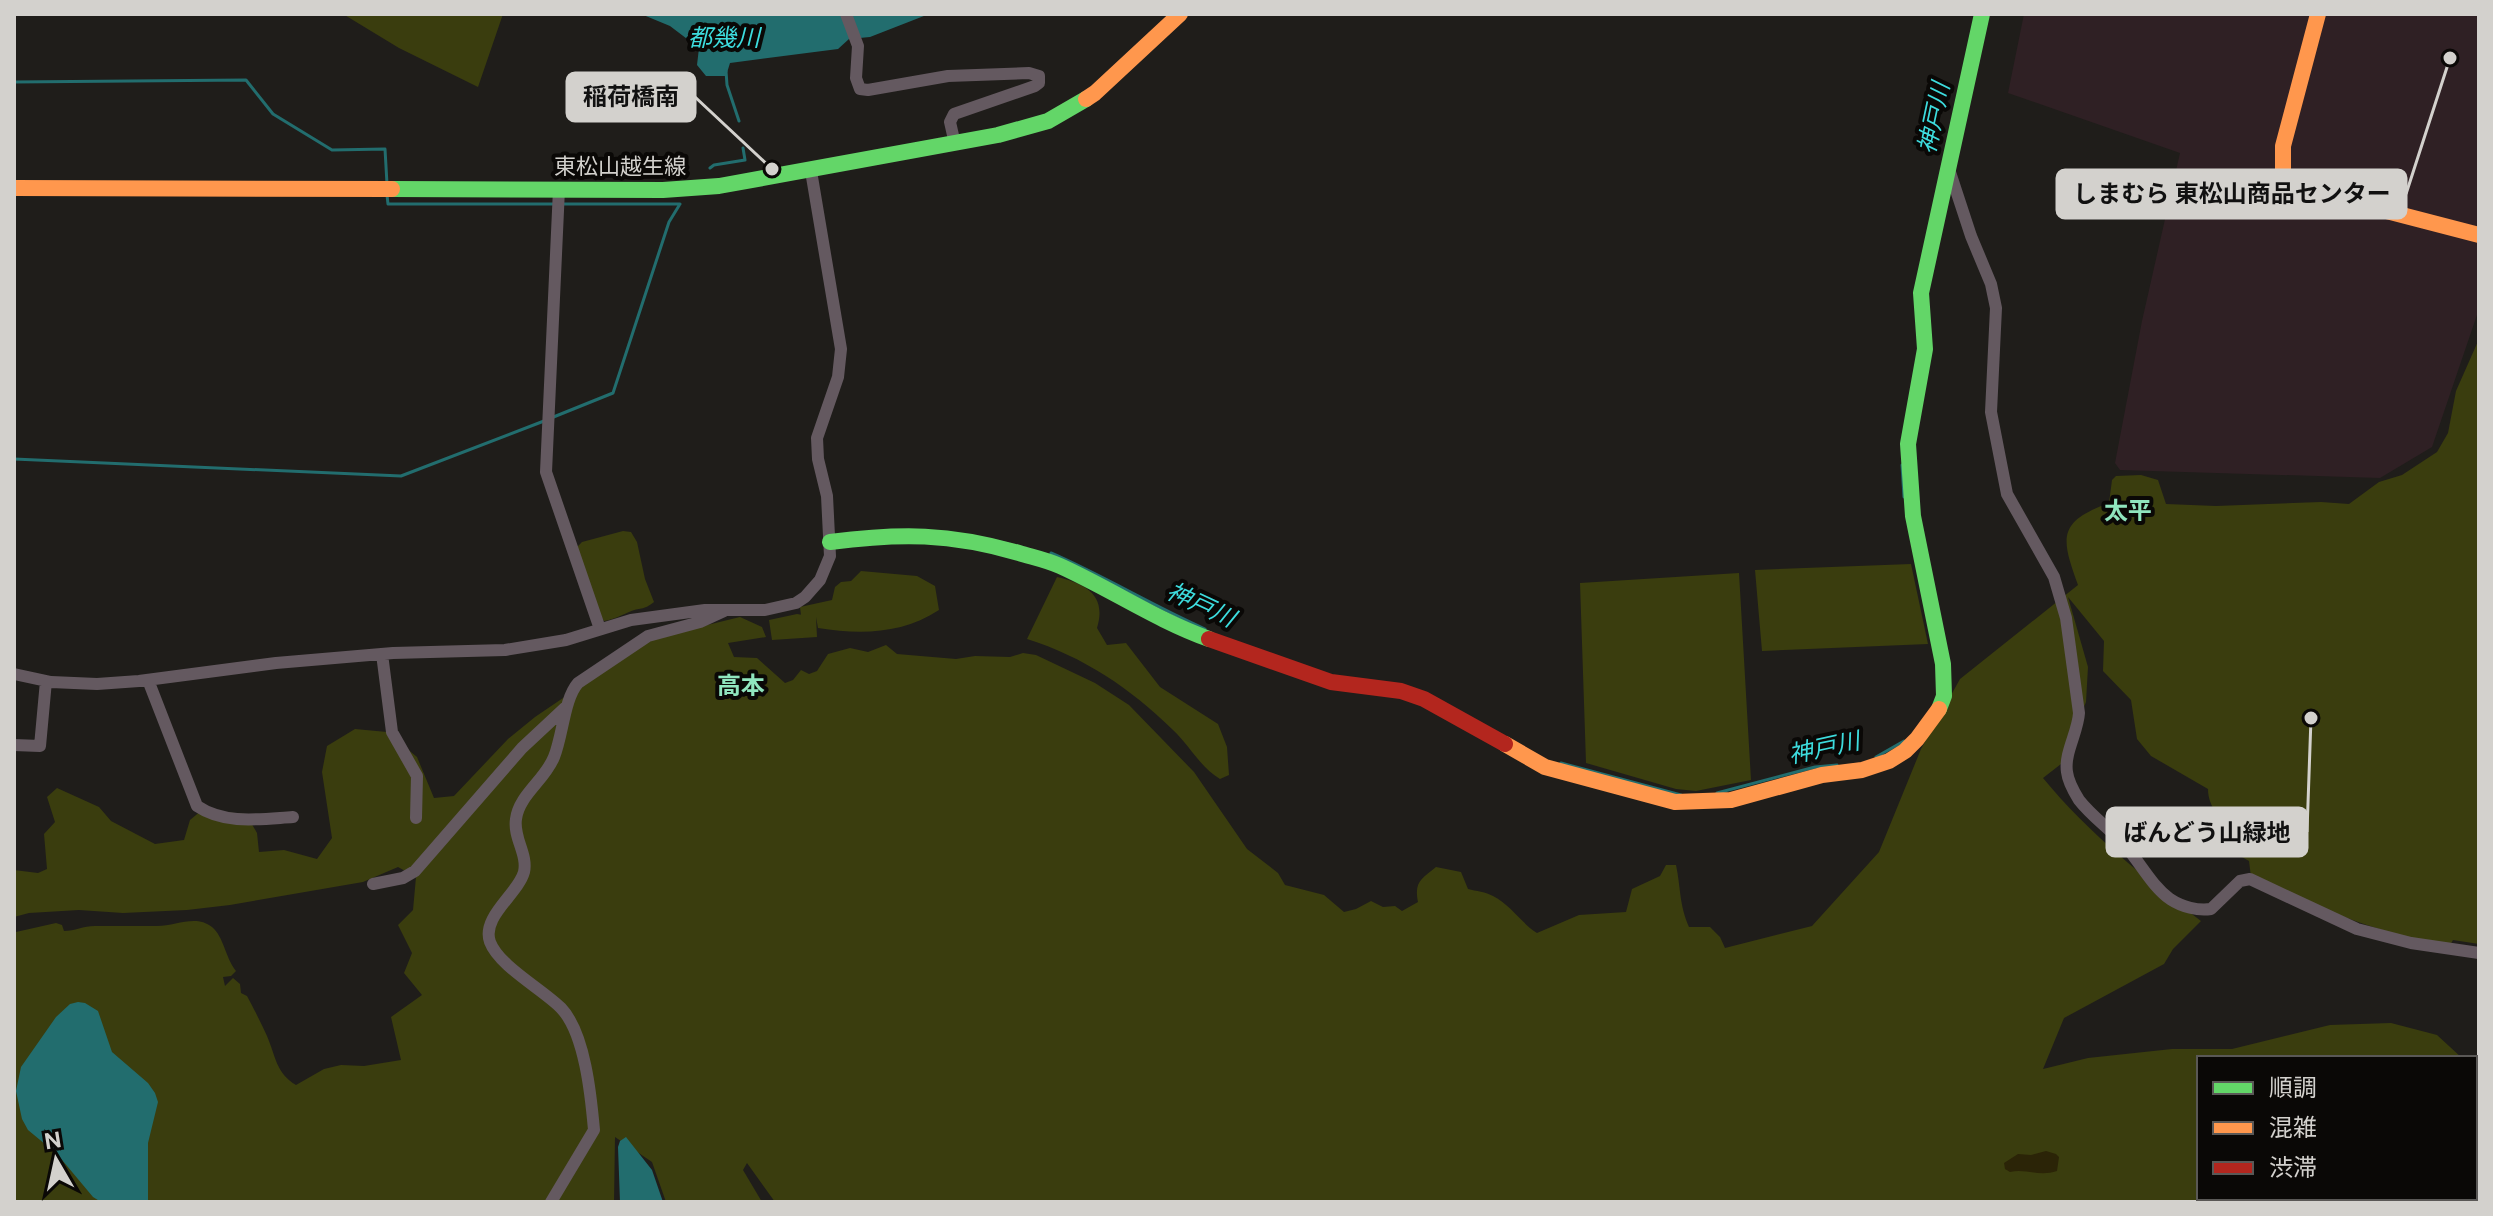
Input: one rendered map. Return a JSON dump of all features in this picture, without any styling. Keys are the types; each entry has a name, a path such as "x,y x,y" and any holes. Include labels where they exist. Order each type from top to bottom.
{"street":[{"path":"846,14 858,46 856,83 863,90 948,76 1029,73 1039,76 1040,81 1035,86 954,114 950,122 955,144"},
{"name":"東松山越生線","path":"14,188 663,190 719,186 955,144 1048,121 1074,107 1112,78 1180,14"},
{"path":"830,542 887,535 927,535 980,542 1058,565 1153,616 1198,635 1331,682 1401,691 1424,699 1545,767 1675,802 1731,800 1822,775 1875,767 1905,751 1917,739 1944,696 1943,664 1913,516 1908,444 1925,349 1921,293 1982,14"},
{"path":"2318,14 2283,146 2283,178 2294,187 2479,235"},
{"path":"1948,166 1991,284 1996,308 1991,412 2007,494 2054,577 2066,618 2079,713 2079,726 2067,761 2067,773 2071,785 2091,815 2112,831 2173,901 2196,909 2211,909 2234,886 2244,879 2250,879 2357,929 2411,943 2479,953"},
{"path":"14,674 46,681 97,684 276,663 538,646 658,616 765,610 796,603 820,580 826,569 830,542 827,496 818,459 817,438 836,385 841,349 811,171"},
{"path":"559,189 546,472 600,629"},
{"path":"551,1202 594,1130 573,1023 561,1008 496,953 488,939 491,923 524,873 524,859 515,836 516,817 521,804 553,761 564,726 570,691 578,683 648,636 700,622 727,610"},
{"path":"382,654 392,732 417,776 416,818"},
{"path":"148,680 197,806 210,815 230,819 293,817"},
{"path":"14,745 40,746 46,681"},
{"path":"373,884 403,878 415,871 522,748 567,706"}],"shaded area":[{"path":"2024,14 2479,14 2479,309 2432,447 2380,478 2120,470 2115,463 2142,321 2180,153 2008,93"}],"green space":[{"path":"343,14 503,14 478,87 399,48"},
{"path":"2479,339 2479,944 2453,940 2450,945 2372,927 2251,877 2249,861 2242,857 2237,839 2230,836 2213,808 2208,789 2151,756 2137,739 2131,700 2103,671 2104,641 2068,597 2088,667 2086,702 2061,764 2043,778 2098,836 2201,921 2173,949 2164,964 2064,1018 2043,1069 2088,1058 2172,1049 2232,1049 2330,1025 2391,1023 2437,1035 2460,1056 2197,1056 2197,1200 2477,1200 2477,1072 2479,1202 775,1202 747,1163 743,1170 762,1202 666,1202 652,1162 615,1137 614,1202 14,1202 14,933 56,923 62,925 64,931 91,926 206,923 219,936 236,971 231,976 223,977 225,986 233,978 240,984 241,993 247,996 255,1011 280,1070 296,1085 324,1069 401,1060 391,1017 422,995 404,973 412,953 398,925 413,910 416,877 398,867 363,882 230,905 123,913 79,910 14,917 14,870 38,873 47,869 44,834 55,822 47,797 57,788 99,807 111,821 155,844 184,840 190,820 202,810 246,814 257,833 259,852 284,850 317,859 332,838 322,772 327,746 355,729 387,732 417,757 434,798 454,796 508,739 535,717 650,639 740,617 762,627 766,637 728,643 734,657 757,658 785,683 793,680 801,670 809,674 817,671 828,654 850,648 868,652 886,645 897,654 956,659 1010,657 1023,653 1036,655 1095,683 1129,705 1194,772 1247,849 1278,873 1285,885 1324,895 1344,912 1371,901 1383,907 1395,906 1402,911 1418,902 1420,882 1436,867 1461,872 1468,889 1499,900 1537,933 1579,915 1626,912 1632,889 1660,876 1666,865 1676,865 1689,927 1710,927 1725,948 1812,926 1879,852 1921,749 1960,679 2078,585 2068,555 2068,534 2080,517 2109,503 2112,480 2116,476 2141,475 2158,480 2166,504 2349,504 2379,482 2402,475 2437,452 2448,433 2456,391"},
{"path":"623,531 631,532 637,542 654,602 604,621 598,613 577,547 582,542"},
{"path":"1911,564 1928,644 1762,651 1755,570"},
{"path":"861,571 917,576 935,586 939,610 911,624 865,632 818,628 816,617 817,637 772,640 769,620 801,615 800,607 832,600 835,587 841,582 851,581"},
{"path":"1739,573 1751,780 1696,791 1676,789 1586,763 1580,583"},
{"path":"1057,577 1077,583 1092,593 1099,607 1097,628 1107,645 1126,643 1160,687 1218,724 1227,747 1229,775 1220,779 1213,774 1179,736 1123,687 1068,655 1027,639"}],"sand":[{"path":"2046,1151 2059,1157 2057,1171 2010,1172 2005,1169 2004,1163 2018,1154"}],"water":[{"name":"都幾川","path":"641,14 929,14 870,37 849,39 838,49 730,63 726,76 706,76 697,65 699,48 670,26"},
{"path":"78,1002 98,1011 112,1052 148,1083 155,1093 158,1102 148,1143 148,1202 101,1202 93,1197 57,1154 28,1130 22,1119 16,1091 21,1067 56,1017 70,1004"},
{"path":"626,1137 652,1170 663,1202 620,1202 618,1147"}],"waterway":[{"path":"726,71 727,85 739,121"},
{"path":"14,82 246,80 273,114 332,150 385,149 387,184"},
{"path":"710,168 745,160 743,148"},
{"path":"387,195 388,204 556,204"},
{"path":"563,204 680,204"},
{"path":"551,418 613,393 669,222 680,204"},
{"path":"14,459 401,476 544,421"},
{"name":"神戸川","path":"1902,465 1904,497"},
{"name":"神戸川","path":"1051,553 1205,629"},
{"name":"神戸川","path":"1876,757 1904,741"},
{"name":"神戸川","path":"1561,763 1681,795"},
{"name":"神戸川","path":"1717,793 1815,767 1837,765"}],"traffic: fast":[{"path":"1939,709 1944,696 1943,664 1913,516 1908,444 1925,349 1921,293 1982,14"},
{"path":"392,189 663,190 719,186 998,135 1048,121 1086,99"},
{"path":"830,542 903,536 947,538 994,546 1060,566 1209,639"}],"traffic: slow":[{"path":"1086,99 1180,14"},
{"path":"2318,14 2283,146 2283,178 2294,187 2479,235"},
{"path":"14,188 392,189"},
{"path":"1505,744 1545,767 1675,802 1731,800 1822,775 1862,770 1889,761 1917,739 1939,709"}],"traffic: jam":[{"path":"1209,639 1331,682 1401,691 1424,699 1505,744"}],"place":[{"name":"しまむら 東松山商品センター","path":"2450,58"},
{"name":"稲荷橋南","path":"772,169"},
{"name":"ばんどう山緑地","path":"2311,718"}],"district":[{"name":"太平","path":"2128,511"},
{"name":"高本","path":"741,686"}]}
